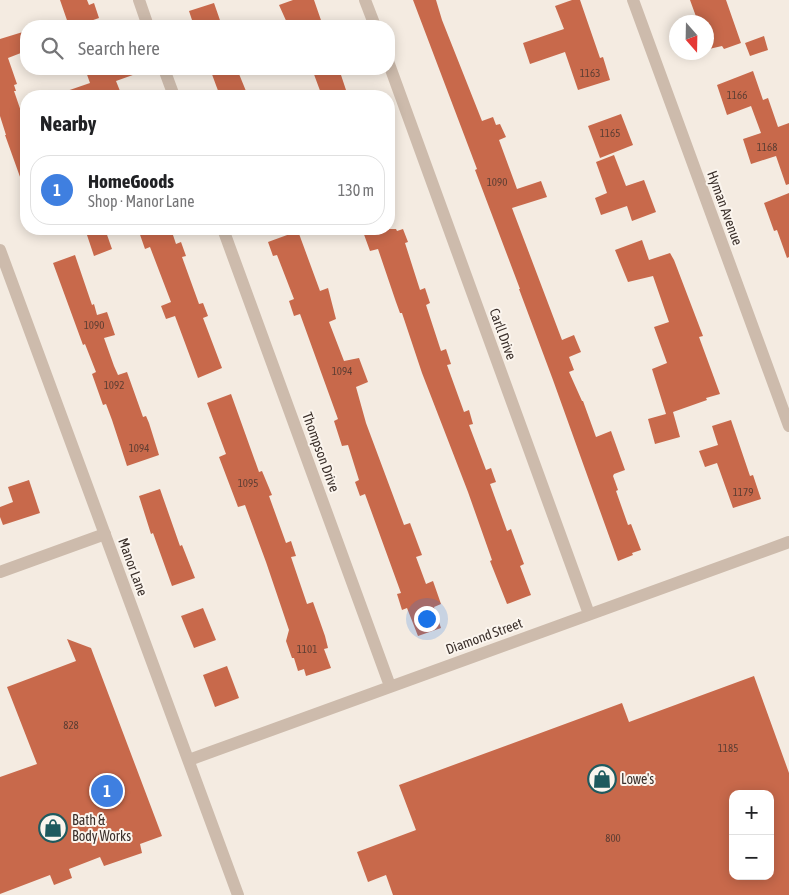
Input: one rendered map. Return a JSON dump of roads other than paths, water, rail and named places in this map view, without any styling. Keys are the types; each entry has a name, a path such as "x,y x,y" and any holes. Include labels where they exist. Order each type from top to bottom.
{"street":[{"path":"139,0 146,20"},
{"path":"365,0 373,20"},
{"name":"Hyman Avenue","path":"633,0 789,426"},
{"path":"166,75 172,90"},
{"name":"Carll Drive","path":"393,75 589,614"},
{"name":"Thompson Drive","path":"225,235 390,686"},
{"name":"Manor Lane","path":"0,250 238,895"},
{"path":"0,572 105,534"},
{"name":"Diamond Street","path":"189,760 789,542"}],"place":[{"name":"Lowe's","path":"602,779"},
{"name":"HomeGoods","path":"107,791"},
{"name":"Bath & Body Works","path":"53,828"}]}
